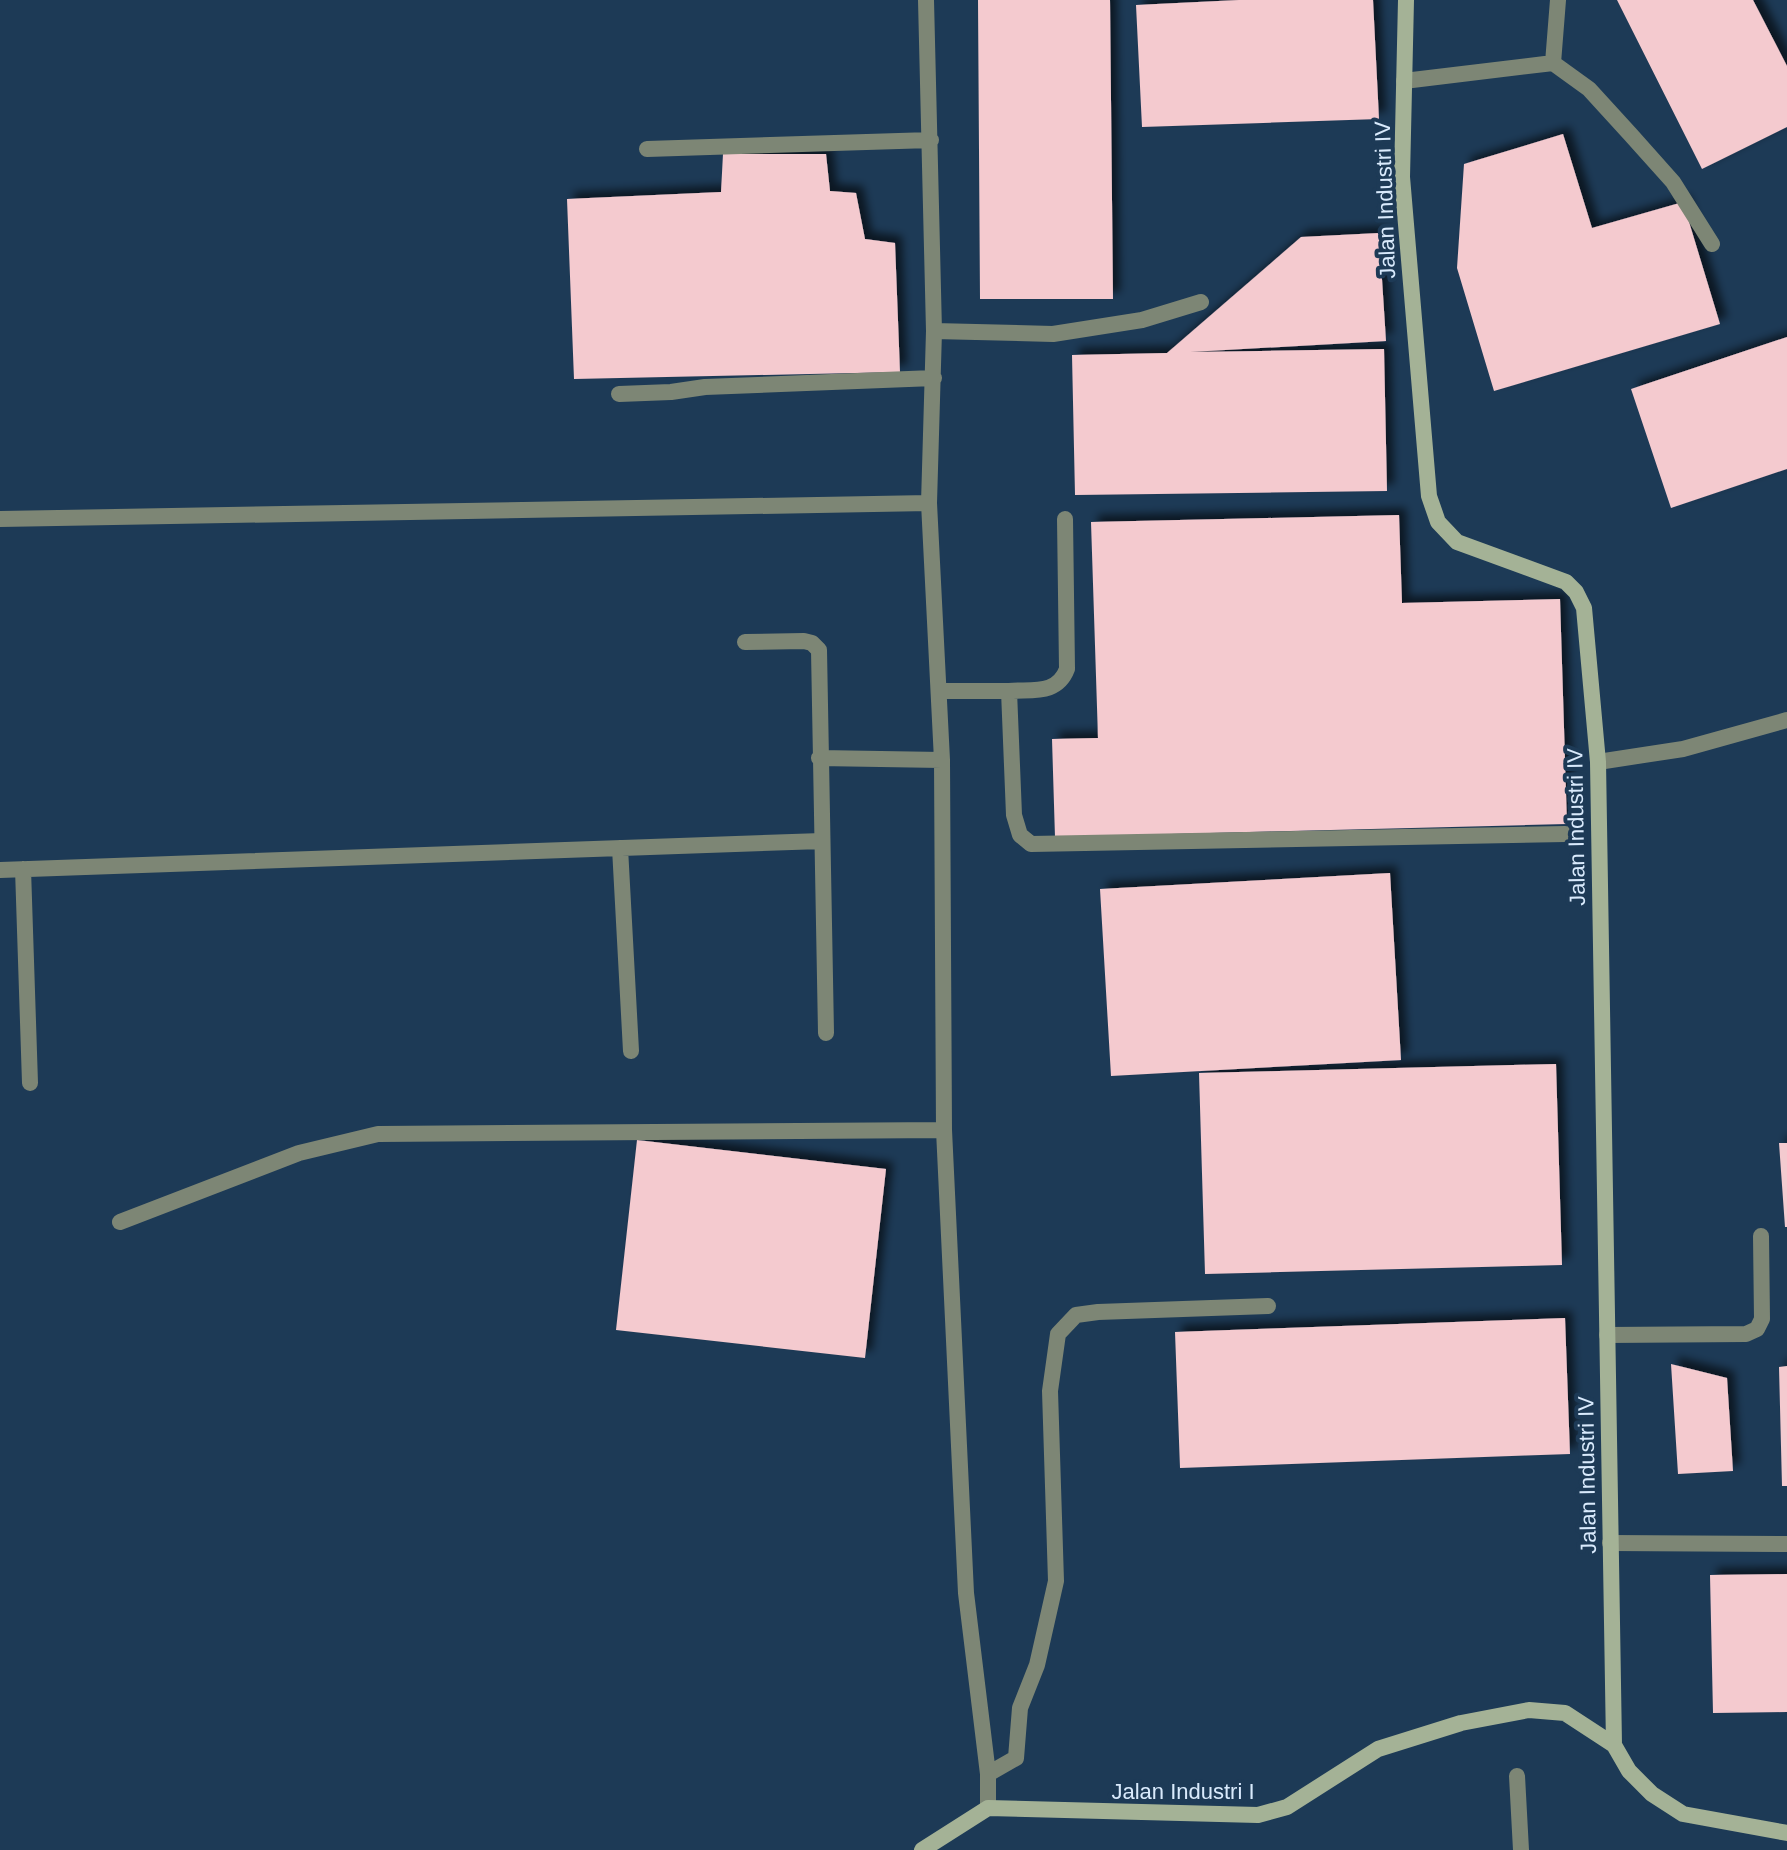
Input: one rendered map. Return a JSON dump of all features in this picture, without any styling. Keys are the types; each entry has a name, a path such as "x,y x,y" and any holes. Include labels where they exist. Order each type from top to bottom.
{"main road":[{"name":"Jalan Industri IV","path":"1406,0 1402,177 1429,496 1438,522 1457,542 1566,582 1576,592 1584,608 1598,762 1614,1745"},
{"name":"Jalan Industri I","path":"988,1808 1258,1815 1287,1807 1378,1749 1461,1723 1529,1710 1565,1713 1614,1745"},
{"path":"1614,1745 1629,1771 1652,1794 1683,1814 1782,1834 1770,1850"},
{"path":"922,1850 988,1808"}],"lane":[{"path":"926,0 934,331 929,503 940,691 945,865 944,1130 966,1593 988,1774 988,1808"},
{"path":"1553,63 1558,0"},
{"path":"1404,81 1553,63 1589,89 1673,182 1712,244"},
{"path":"647,149 931,140"},
{"path":"934,331 1053,334 1142,320 1201,302"},
{"path":"619,394 705,387 934,378"},
{"path":"0,519 929,503"},
{"path":"940,691 1053,688 1063,681 1067,669 1065,519"},
{"path":"745,642 804,641 812,643 819,650 826,1033"},
{"path":"1009,691 1014,815 1020,835 1031,844 1565,834"},
{"path":"1598,762 1683,749 1787,720"},
{"path":"819,758 942,760"},
{"path":"0,870 822,841"},
{"path":"620,848 631,1051"},
{"path":"23,869 30,1083"},
{"path":"120,1222 299,1153 378,1134 944,1130"},
{"path":"1607,1335 1746,1334 1757,1329 1762,1319 1761,1236"},
{"path":"988,1774 1016,1758 1020,1708 1037,1665 1056,1581 1050,1391 1058,1334 1076,1315 1098,1312 1268,1306"},
{"path":"1610,1543 1787,1544"},
{"path":"1517,1776 1521,1850"}],"building":[{"path":"978,0 1110,0 1113,299 980,299"},
{"path":"1239,0 1373,0 1379,119 1142,127 1136,5"},
{"path":"1617,0 1753,0 1787,66 1787,127 1702,169"},
{"path":"1563,134 1592,228 1683,202 1720,324 1494,391 1457,268 1464,164"},
{"path":"723,154 826,154 830,191 856,193 865,239 895,243 900,372 574,379 567,199 721,192"},
{"path":"1379,233 1386,341 1190,352 1384,349 1387,491 1075,495 1072,355 1167,353 1301,237"},
{"path":"1787,337 1787,469 1671,508 1631,389"},
{"path":"1399,515 1402,603 1560,599 1567,824 1055,837 1052,739 1098,738 1091,522"},
{"path":"1390,873 1401,1060 1111,1076 1100,889"},
{"path":"1556,1064 1562,1265 1205,1274 1199,1073"},
{"path":"637,1140 886,1169 865,1358 616,1330"},
{"path":"1779,1143 1787,1143 1787,1227 1785,1227"},
{"path":"1565,1318 1570,1454 1180,1468 1175,1332"},
{"path":"1671,1364 1727,1378 1733,1471 1678,1474"},
{"path":"1787,1366 1787,1486 1782,1486 1779,1367"},
{"path":"1787,1574 1787,1712 1713,1713 1710,1575"}]}
